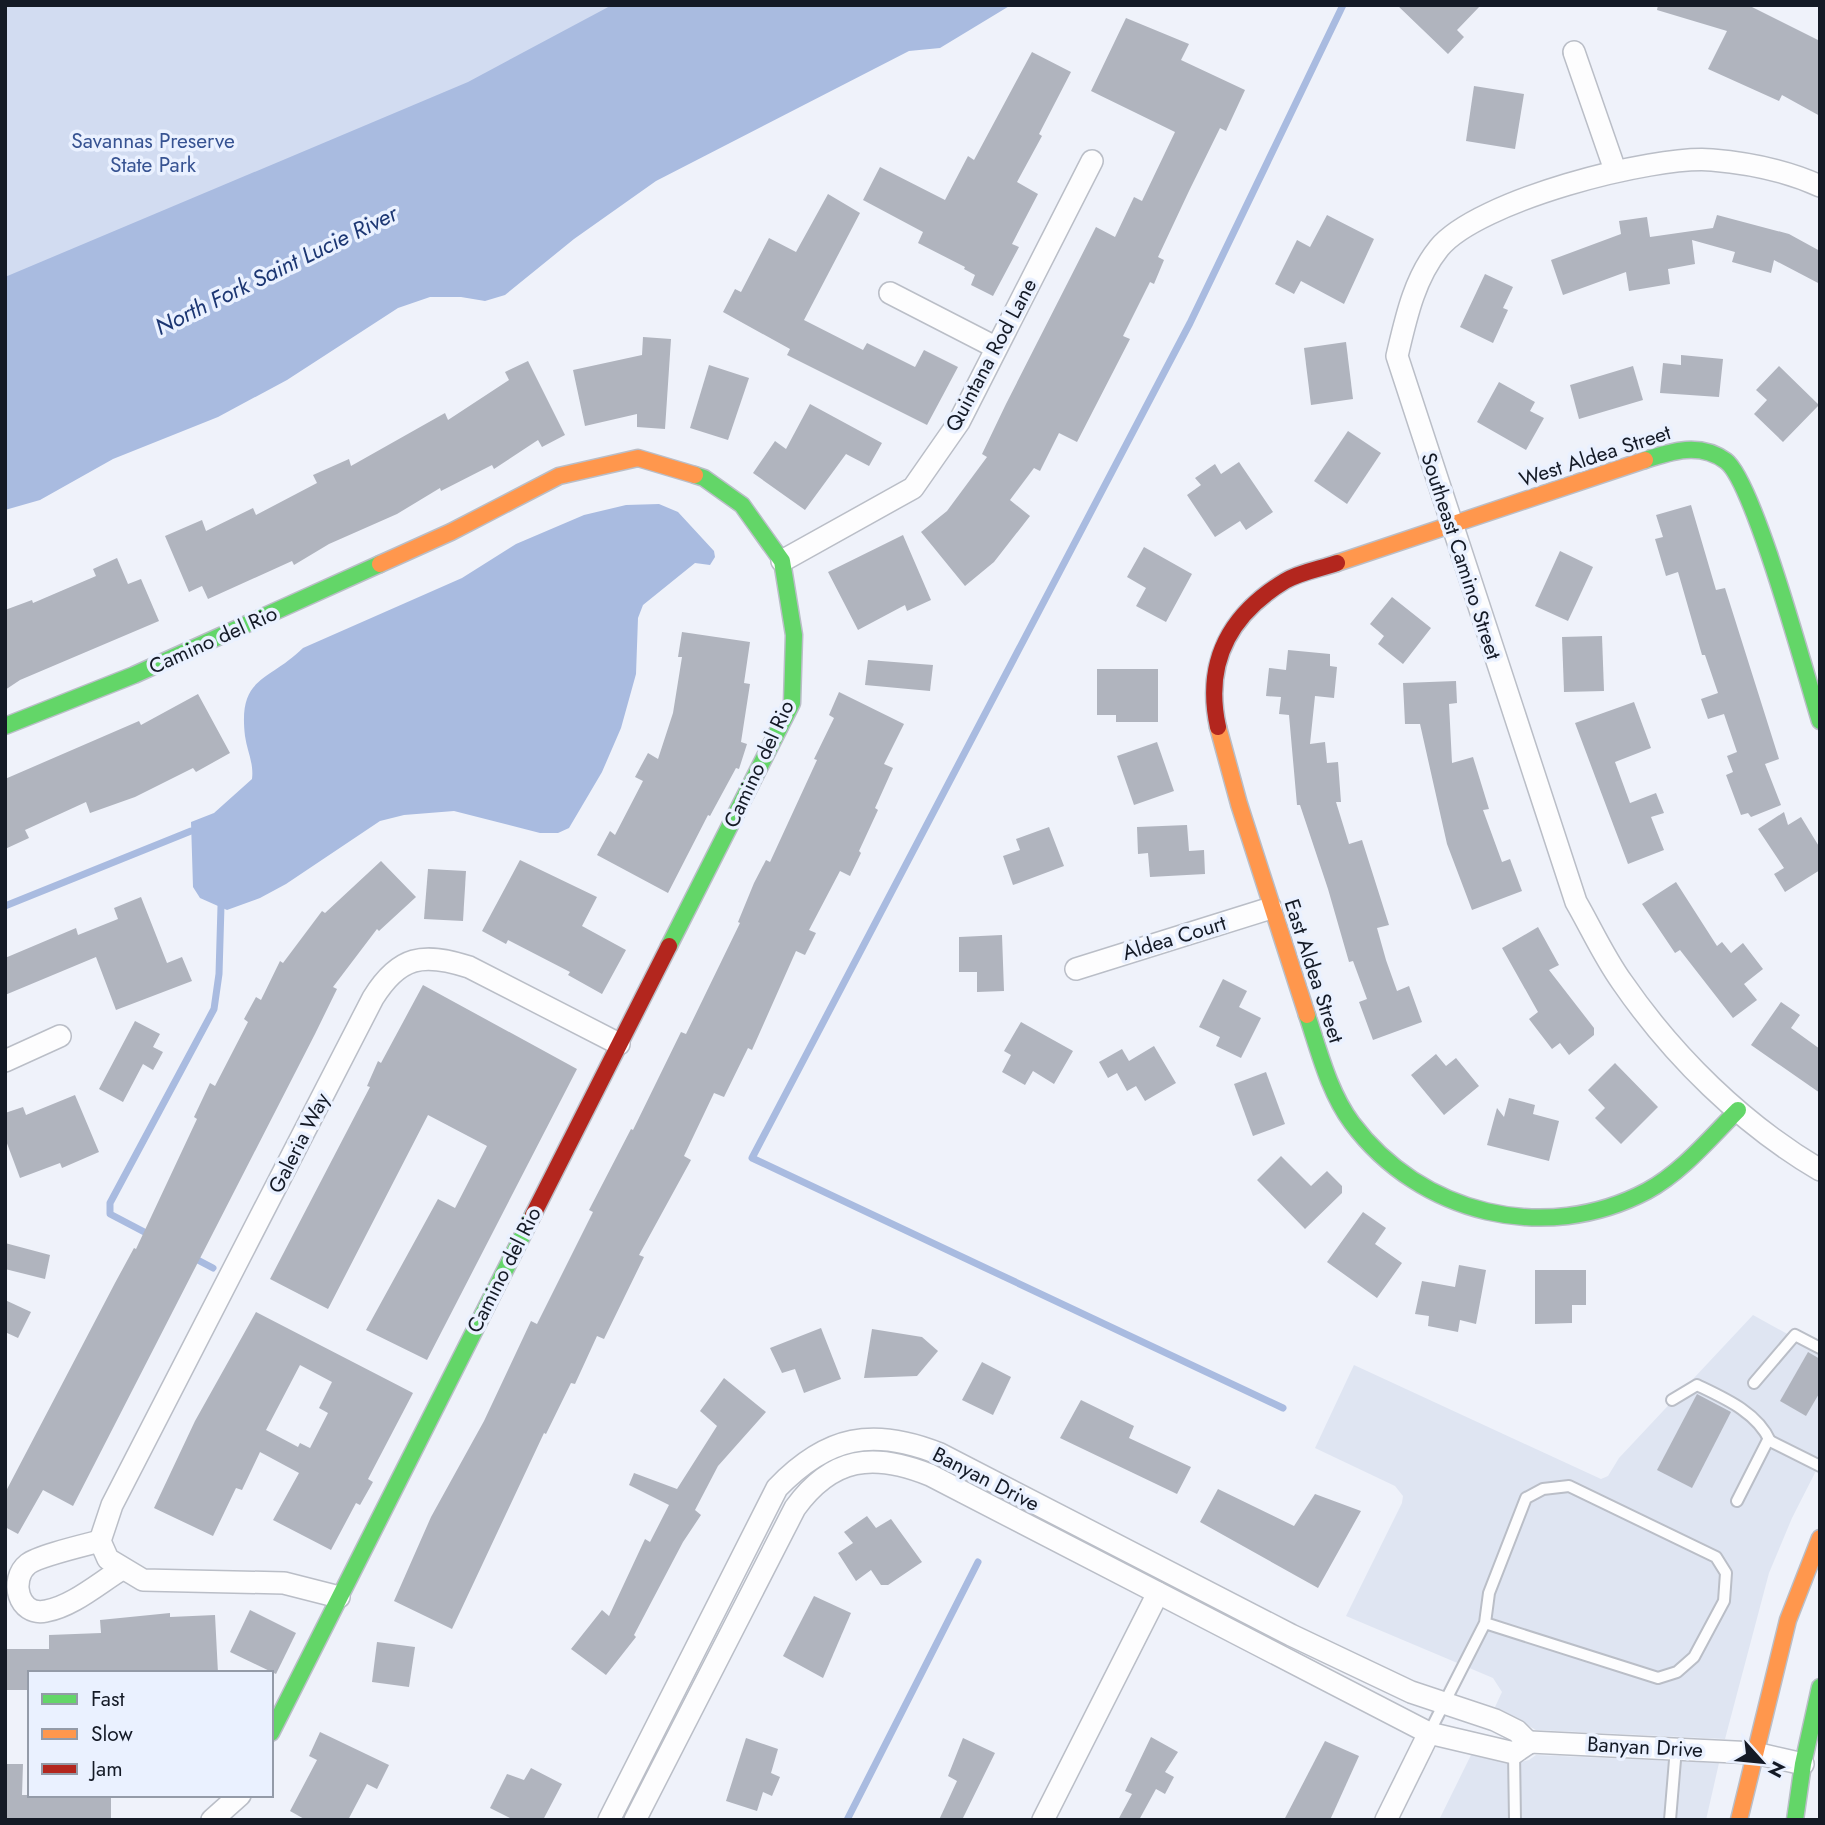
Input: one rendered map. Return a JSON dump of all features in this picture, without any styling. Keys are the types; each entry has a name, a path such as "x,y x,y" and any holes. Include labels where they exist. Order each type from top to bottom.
{"street":[{"path":"1574,52 1615,170"},
{"name":"Southeast Camino Street","path":"1820,186 1794,174 1710,159 1615,170 1483,214 1440,247 1410,299 1397,356 1576,902 1621,981 1665,1038 1738,1110 1793,1154 1820,1170"},
{"name":"Quintana Rod Lane","path":"782,561 913,488 959,422 1092,161"},
{"path":"890,293 995,347"},
{"name":"West Aldea Street","path":"1450,524 1682,448 1714,452 1739,472 1748,493 1814,678 1820,721"},
{"name":"Camino del Rio","path":"5,726 134,676 451,532 558,476 638,458 704,478 742,505 782,561 794,635 792,703 273,1729"},
{"name":"East Aldea Street","path":"1450,524 1287,580 1249,608 1225,642 1214,674 1216,722 1271,908 1329,1081 1353,1123 1382,1157 1408,1177 1464,1208 1512,1218 1567,1218 1609,1210 1648,1191 1738,1110"},
{"name":"Aldea Court","path":"1076,969 1271,908"},
{"name":"Galeria Way","path":"100,1541 112,1505 367,1010 392,971 414,960 440,960 469,967 619,1044"},
{"path":"5,1061 60,1036"},
{"name":"Banyan Drive","path":"609,1820 768,1502 782,1483 803,1463 835,1446 866,1438 902,1440 940,1454 1291,1635 1412,1692 1495,1720 1517,1731 1524,1746"},
{"name":"Banyan Drive","path":"635,1820 800,1500 817,1482 846,1465 882,1462 930,1475 1429,1734 1524,1746 1676,1748 1755,1753 1811,1765"},
{"path":"782,1483 800,1500"},
{"path":"1024,1524 1034,1503"},
{"path":"1740,1820 1788,1620 1820,1538"},
{"path":"122,1569 64,1605 44,1612 33,1611 21,1601 17,1589 19,1574 30,1562 100,1541 108,1559 143,1580 284,1583 339,1597"},
{"path":"1044,1820 1158,1593"},
{"path":"1795,1820 1811,1765 1820,1687"},
{"path":"1386,1820 1429,1734"},
{"path":"632,1774 653,1784"},
{"path":"212,1820 238,1797"}],"lane":[{"path":"1755,1382 1794,1335 1820,1348"},
{"path":"1672,1400 1697,1385 1754,1417 1763,1426 1770,1441 1820,1466"},
{"path":"1737,1501 1770,1441"},
{"path":"1429,1734 1485,1623 1489,1593 1526,1498 1543,1489 1569,1486 1716,1557 1726,1573 1724,1601 1694,1657 1677,1672 1658,1678 1485,1623"},
{"path":"1515,1820 1524,1746"},
{"path":"1670,1820 1676,1748"}],"shaded area":[{"path":"1753,1315 1820,1352 1820,1463 1792,1518 1769,1573 1725,1739 1536,1730 1495,1707 1502,1692 1493,1678 1346,1616 1402,1503 1403,1496 1395,1486 1315,1448 1354,1365 1601,1479 1608,1476 1619,1458"},
{"path":"1471,1755 1512,1764 1529,1760 1536,1755 1719,1763 1706,1820 1439,1820"}],"green space":[{"name":"Savannas Preserve State Park","path":"5,5 799,5 5,370"}],"water":[{"name":"North Fork Saint Lucie River","path":"612,5 1011,5 940,48 909,51 656,181 574,239 505,295 485,301 461,297 430,297 398,308 287,380 218,417 113,459 40,500 5,510 5,277 468,82"},
{"path":"659,504 678,512 714,551 715,557 710,565 695,563 643,605 638,618 636,674 621,728 602,772 569,828 558,833 540,833 454,811 404,815 380,821 286,884 260,898 227,910 200,898 193,887 191,822 214,813 252,779 244,716 246,702 258,683 303,648 462,578 516,544 584,515 626,505"}],"building":[{"path":"1397,5 1481,5 1457,30 1464,37 1448,54"},
{"path":"1658,5 1748,5 1820,41 1820,116 1782,95 1779,101 1708,69 1727,31 1657,10"},
{"path":"1126,18 1189,44 1181,60 1245,90 1226,131 1220,128 1189,191 1158,257 1164,260 1154,284 1150,282 1123,336 1130,339 1077,442 1059,433 1040,471 1034,468 1010,500 1030,516 994,562 965,586 921,532 947,511 987,457 982,454 1096,227 1115,237 1134,197 1142,201 1175,132 1091,91"},
{"path":"1032,52 1071,72 1039,134 1042,136 1017,182 1038,194 1012,244 1019,247 993,296 971,285 975,275 964,269 965,267 918,243 923,232 863,200 880,167 945,200 968,156 974,160"},
{"path":"1474,86 1524,94 1515,149 1466,141"},
{"path":"828,194 860,213 804,320 863,350 867,343 915,367 924,350 958,367 927,425 787,355 790,349 723,312 735,289 741,292 769,238 796,252"},
{"path":"1327,215 1374,239 1344,304 1301,281 1294,294 1275,284 1297,240 1310,247"},
{"path":"1717,215 1789,234 1820,251 1820,284 1774,260 1771,273 1732,262 1735,252 1692,240 1695,264 1668,269 1670,284 1629,291 1626,272 1563,295 1551,260 1621,234 1619,221 1647,217 1650,237 1713,228"},
{"path":"1485,274 1513,287 1503,308 1508,310 1493,343 1460,327"},
{"path":"643,337 671,339 665,429 637,427 637,414 585,426 573,370 642,355"},
{"path":"1346,342 1353,399 1311,405 1304,348"},
{"path":"1681,355 1723,359 1719,397 1660,393 1663,363 1681,365"},
{"path":"528,361 565,435 542,447 538,440 494,469 492,465 441,491 440,488 397,514 329,544 294,565 292,561 208,599 202,586 189,592 165,536 202,520 206,531 253,508 256,515 317,483 313,475 349,459 351,466 445,413 448,420 509,380 505,372"},
{"path":"709,365 749,378 728,440 690,428"},
{"path":"1633,366 1643,400 1579,419 1570,385"},
{"path":"1779,366 1819,405 1783,442 1754,414 1767,400 1756,390"},
{"path":"1499,382 1535,402 1530,411 1544,418 1526,450 1477,422"},
{"path":"810,404 882,443 869,466 846,454 805,510 753,473 775,441 786,449"},
{"path":"1348,431 1381,453 1347,504 1314,481"},
{"path":"1239,462 1273,512 1246,530 1240,521 1215,537 1187,495 1201,485 1195,478 1215,464 1221,474"},
{"path":"1691,505 1716,590 1725,588 1779,759 1765,764 1781,805 1751,817 1748,813 1741,815 1726,775 1733,772 1727,756 1737,752 1724,714 1708,719 1701,699 1718,693 1705,655 1702,655 1678,572 1666,576 1655,539 1663,537 1656,515"},
{"path":"903,535 931,600 907,611 905,605 858,630 828,572"},
{"path":"1144,547 1192,574 1166,622 1136,606 1146,588 1127,577"},
{"path":"1560,551 1593,567 1568,621 1535,606"},
{"path":"117,558 128,584 141,579 159,621 20,680 5,690 5,610 32,600 33,603 96,576 93,569"},
{"path":"1392,597 1431,628 1403,664 1378,644 1384,636 1370,624"},
{"path":"682,632 750,642 744,683 750,684 741,742 747,744 739,769 736,768 710,816 708,815 668,893 597,855 610,831 615,835 643,781 635,777 648,753 658,759 673,713 682,657 678,657"},
{"path":"1602,636 1604,691 1564,692 1562,637"},
{"path":"1288,650 1330,654 1330,666 1337,667 1334,698 1315,696 1310,744 1325,742 1327,763 1338,762 1341,802 1336,802 1349,844 1362,840 1389,925 1377,928 1386,960 1397,991 1409,986 1422,1022 1373,1040 1359,1002 1367,999 1353,961 1349,962 1328,889 1300,805 1297,805 1289,715 1279,714 1281,697 1266,696 1269,668 1286,670"},
{"path":"868,660 933,665 930,691 865,685"},
{"path":"1097,669 1158,669 1158,722 1116,722 1116,715 1097,715"},
{"path":"1456,681 1457,703 1449,704 1452,763 1473,757 1489,809 1483,810 1502,862 1510,859 1522,891 1472,910 1447,844 1420,724 1405,724 1403,683"},
{"path":"839,692 904,724 884,764 893,768 875,808 878,810 859,851 861,853 850,876 840,871 809,930 816,933 805,955 796,951 752,1050 748,1048 724,1097 714,1093 684,1156 691,1160 639,1255 644,1257 604,1339 597,1336 575,1384 571,1383 546,1434 544,1433 452,1629 394,1601 431,1517 484,1421 531,1321 537,1324 593,1212 589,1210 631,1129 633,1130 681,1032 686,1034 740,923 738,922 754,883 766,860 770,862 817,760 814,759 834,718 829,715"},
{"path":"198,694 230,753 196,772 193,768 135,797 90,813 86,802 25,830 29,838 5,849 5,779 139,721 141,725"},
{"path":"1634,702 1651,748 1615,762 1630,803 1656,793 1664,813 1651,817 1664,850 1628,864 1575,723"},
{"path":"1157,742 1174,791 1134,805 1117,756"},
{"path":"1784,812 1788,825 1801,817 1820,848 1820,870 1785,892 1774,874 1784,868 1758,829"},
{"path":"1187,825 1189,851 1204,850 1205,874 1150,877 1148,853 1138,854 1137,827"},
{"path":"1049,827 1064,866 1013,885 1003,856 1020,850 1016,839"},
{"path":"520,860 597,897 582,926 626,950 602,994 568,975 570,972 508,940 506,944 482,931"},
{"path":"381,861 416,897 379,931 377,929 333,987 337,989 315,1034 73,1506 43,1490 18,1534 5,1527 5,1493 115,1283 134,1248 136,1249 197,1119 194,1117 210,1083 215,1086 248,1022 244,1019 256,997 261,1000 280,961 283,963 322,911 325,913"},
{"path":"428,869 466,871 463,921 424,919"},
{"path":"1676,882 1717,946 1722,942 1731,953 1743,943 1763,969 1744,984 1757,1000 1733,1018 1680,950 1675,953 1642,904"},
{"path":"141,897 167,963 182,957 192,981 116,1010 96,957 5,995 5,958 76,928 78,935 118,919 114,908"},
{"path":"1538,927 1559,965 1549,970 1594,1028 1594,1035 1569,1055 1560,1043 1552,1049 1529,1019 1538,1012 1502,948"},
{"path":"1002,935 1004,991 977,992 977,972 959,972 959,937"},
{"path":"1223,979 1247,991 1239,1007 1261,1018 1241,1058 1216,1046 1220,1037 1199,1027"},
{"path":"423,985 577,1069 427,1360 366,1330 438,1199 455,1208 487,1146 428,1115 328,1309 270,1279 370,1087 367,1086 378,1061 381,1063"},
{"path":"1781,1002 1800,1015 1791,1028 1820,1049 1820,1093 1751,1045"},
{"path":"135,1021 160,1034 153,1047 163,1052 153,1070 143,1064 123,1102 99,1089"},
{"path":"1021,1022 1073,1051 1054,1084 1033,1071 1025,1085 1002,1072 1011,1055 1004,1051"},
{"path":"1154,1046 1176,1083 1145,1101 1136,1086 1127,1091 1117,1073 1108,1078 1099,1062 1122,1049 1129,1061"},
{"path":"1436,1054 1446,1066 1456,1058 1479,1086 1444,1115 1411,1075"},
{"path":"1615,1063 1658,1107 1621,1144 1595,1118 1605,1108 1588,1090"},
{"path":"1266,1072 1285,1124 1253,1136 1234,1084"},
{"path":"75,1095 99,1152 62,1168 60,1163 20,1178 5,1138 5,1113 23,1107 26,1115"},
{"path":"1509,1098 1535,1105 1533,1114 1559,1121 1549,1161 1487,1145 1497,1108 1504,1117"},
{"path":"1281,1156 1311,1186 1327,1171 1342,1186 1342,1193 1305,1229 1257,1180"},
{"path":"1363,1212 1386,1228 1375,1244 1402,1263 1377,1298 1327,1262"},
{"path":"5,1243 50,1255 45,1279 5,1269"},
{"path":"1459,1265 1486,1270 1476,1324 1460,1320 1458,1332 1428,1326 1429,1316 1415,1314 1422,1281 1455,1287"},
{"path":"1535,1270 1586,1270 1586,1305 1572,1305 1572,1323 1535,1324"},
{"path":"5,1300 31,1312 18,1338 5,1332"},
{"path":"256,1312 413,1393 368,1479 373,1482 360,1505 356,1503 331,1550 273,1520 299,1473 260,1452 242,1490 236,1488 213,1536 154,1508 195,1421","holes":["300,1365 332,1382 319,1408 328,1413 310,1448 300,1443 298,1447 266,1430"]},
{"path":"821,1328 841,1379 804,1393 795,1369 782,1373 770,1348"},
{"path":"872,1329 922,1337 938,1351 917,1376 864,1378"},
{"path":"1808,1352 1820,1359 1820,1392 1806,1416 1780,1401"},
{"path":"982,1362 1011,1377 993,1415 962,1400"},
{"path":"724,1378 766,1412 718,1466 695,1510 701,1515 683,1542 634,1635 636,1637 606,1675 571,1649 602,1610 609,1616 645,1539 650,1542 669,1505 629,1485 634,1473 677,1489 717,1426 700,1411"},
{"path":"1697,1394 1731,1412 1692,1488 1657,1470"},
{"path":"1081,1400 1134,1426 1129,1438 1191,1467 1177,1494 1060,1438"},
{"path":"1218,1489 1294,1526 1315,1494 1361,1511 1318,1588 1200,1522"},
{"path":"867,1516 876,1528 891,1519 922,1562 888,1585 881,1585 871,1570 856,1581 838,1553 853,1543 844,1532"},
{"path":"814,1596 851,1613 823,1678 783,1656"},
{"path":"250,1610 296,1633 276,1674 230,1652"},
{"path":"170,1613 170,1617 215,1615 218,1671 28,1671 28,1690 5,1690 5,1649 49,1649 49,1635 101,1633 100,1620"},
{"path":"377,1642 415,1647 409,1687 372,1682"},
{"path":"320,1732 389,1765 377,1789 367,1784 348,1820 306,1820 290,1811 317,1760 309,1756"},
{"path":"1151,1737 1178,1752 1165,1772 1174,1777 1165,1794 1156,1789 1139,1820 1118,1820 1132,1794 1125,1791"},
{"path":"746,1738 778,1749 771,1773 780,1777 772,1796 763,1792 757,1811 726,1801"},
{"path":"963,1738 995,1753 962,1820 939,1820 957,1781 948,1776"},
{"path":"1325,1741 1359,1756 1330,1820 1284,1820"},
{"path":"5,1764 23,1764 22,1795 28,1797 111,1797 111,1820 5,1820"},
{"path":"531,1768 562,1784 543,1820 514,1820 490,1808 507,1774 524,1780"}],"waterway":[{"path":"1283,1408 752,1158 1190,323 1343,5"},
{"path":"5,906 191,831"},
{"path":"150,1235 110,1214 110,1203 214,1009 219,974 221,906"},
{"path":"192,1257 213,1268"},
{"path":"847,1820 978,1562"}],"traffic: fast":[{"path":"1645,460 1676,451 1696,450 1716,455 1726,461 1738,476 1764,541 1820,721"},
{"path":"669,946 792,703 794,635 782,561 742,505 704,478 695,475"},
{"path":"5,726 134,675 380,564"},
{"path":"1307,1015 1325,1071 1337,1098 1352,1123 1380,1154 1412,1180 1448,1199 1487,1211 1527,1217 1567,1216 1608,1207 1660,1183 1695,1154 1738,1110"},
{"path":"273,1729 533,1215"},
{"path":"1795,1820 1803,1764 1820,1687"}],"traffic: slow":[{"path":"380,564 451,532 559,476 638,458 695,475"},
{"path":"1337,563 1645,460"},
{"path":"1218,727 1239,804 1307,1015"},
{"path":"1739,1820 1788,1620 1820,1538"}],"traffic: jam":[{"path":"1218,727 1215,704 1218,662 1236,625 1265,594 1285,581 1337,563"},
{"path":"533,1215 669,946"}]}
